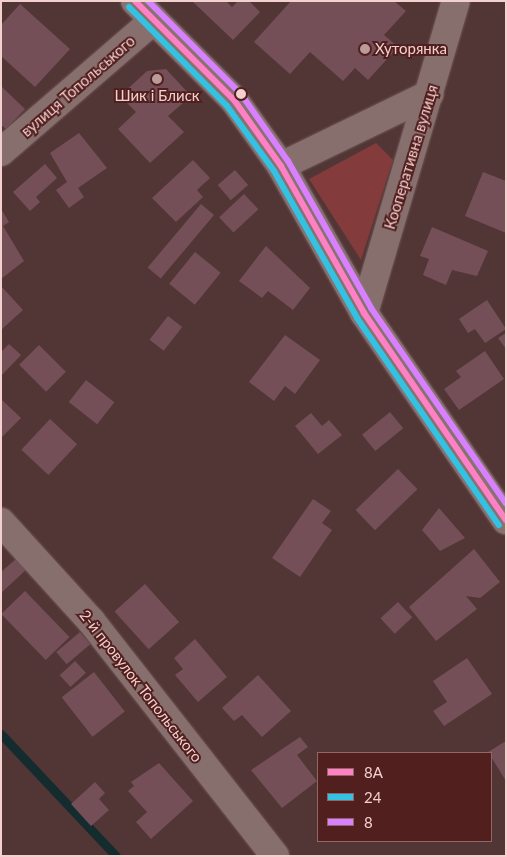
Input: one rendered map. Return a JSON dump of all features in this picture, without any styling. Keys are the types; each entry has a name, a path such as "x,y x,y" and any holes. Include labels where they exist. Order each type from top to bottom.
{"street":[{"name":"Кооперативна вулиця","path":"364,313 456,1"},
{"path":"144,11 234,100 281,166 364,313 506,520"},
{"name":"вулиця Топольського","path":"1,152 144,11"},
{"path":"281,166 430,94"},
{"name":"2-й провулок Топольського","path":"1,522 91,621 275,856"}],"shaded area":[{"path":"376,143 393,160 361,260 309,179"}],"building":[{"path":"192,1 226,1 232,7 238,1 249,1 260,12 233,40"},
{"path":"291,1 394,1 406,11 384,35 398,47 368,80 355,68 343,81 310,52 290,74 254,42"},
{"path":"20,4 70,49 35,87 1,56 1,25"},
{"path":"166,69 191,96 168,116 184,132 150,163 118,129 136,112 120,96 147,71"},
{"path":"1,86 25,109 6,129 1,125"},
{"path":"79,133 107,168 78,188 84,197 69,208 56,190 67,182 50,153"},
{"path":"193,160 210,178 197,190 203,197 176,222 152,198"},
{"path":"45,164 57,178 36,197 40,202 30,211 13,192"},
{"path":"235,170 248,185 231,200 218,185"},
{"path":"483,172 506,181 506,233 465,216"},
{"path":"244,194 258,209 233,233 219,217"},
{"path":"201,204 214,215 161,279 148,268"},
{"path":"1,209 9,222 3,226 24,261 1,279"},
{"path":"432,227 488,251 477,276 452,270 446,285 423,275 429,259 420,256"},
{"path":"266,246 310,288 293,310 268,291 262,298 239,281"},
{"path":"195,252 221,273 195,305 169,284"},
{"path":"1,286 23,310 1,330"},
{"path":"487,300 506,329 485,343 475,329 468,333 459,319"},
{"path":"168,316 182,327 164,351 150,340"},
{"path":"506,333 506,349 498,338"},
{"path":"285,335 320,360 295,394 285,386 274,401 249,382"},
{"path":"9,344 21,355 1,376 1,352"},
{"path":"39,345 66,372 46,392 19,365"},
{"path":"485,351 504,379 459,410 444,389 461,377 456,371"},
{"path":"86,380 114,402 97,424 69,402"},
{"path":"1,399 21,418 1,438"},
{"path":"390,412 403,428 375,451 362,435"},
{"path":"311,413 322,426 329,420 342,435 318,454 295,426"},
{"path":"50,419 77,444 48,475 21,450"},
{"path":"398,469 417,489 375,530 356,510"},
{"path":"313,499 331,511 322,523 332,530 300,577 272,558"},
{"path":"439,508 465,538 440,551 422,530"},
{"path":"474,549 500,582 480,598 466,596 477,609 436,641 409,607"},
{"path":"17,558 27,569 1,593 1,572"},
{"path":"145,584 179,622 149,649 115,611"},
{"path":"25,591 69,637 46,660 1,614"},
{"path":"398,602 412,617 395,634 380,618"},
{"path":"80,632 90,644 67,664 56,652"},
{"path":"195,639 227,677 198,702 175,675 183,669 174,658"},
{"path":"467,658 492,694 444,726 433,711 447,702 433,681"},
{"path":"75,661 86,673 71,687 60,675"},
{"path":"94,672 125,711 92,737 62,697"},
{"path":"258,675 291,711 262,737 242,715 234,721 222,708"},
{"path":"300,737 308,747 297,755 317,781 282,808 251,770"},
{"path":"506,741 506,781 492,758 492,752 488,752"},
{"path":"159,763 193,801 151,839 136,822 147,812 128,791 134,786 131,782"},
{"path":"95,782 105,793 99,799 109,810 91,826 71,804"}],"waterway":[{"path":"1,734 116,856"}],"transit line":[{"name":"8А","path":"135,1 234,100 281,166 364,313 506,520"},
{"name":"8","path":"148,1 241,94 288,161 371,308 506,504"},
{"name":"24","path":"129,7 227,106 274,171 357,318 499,525"}],"place":[{"name":"Хуторянка","path":"365,49"},
{"name":"Шик і Блиск","path":"157,79"}]}
